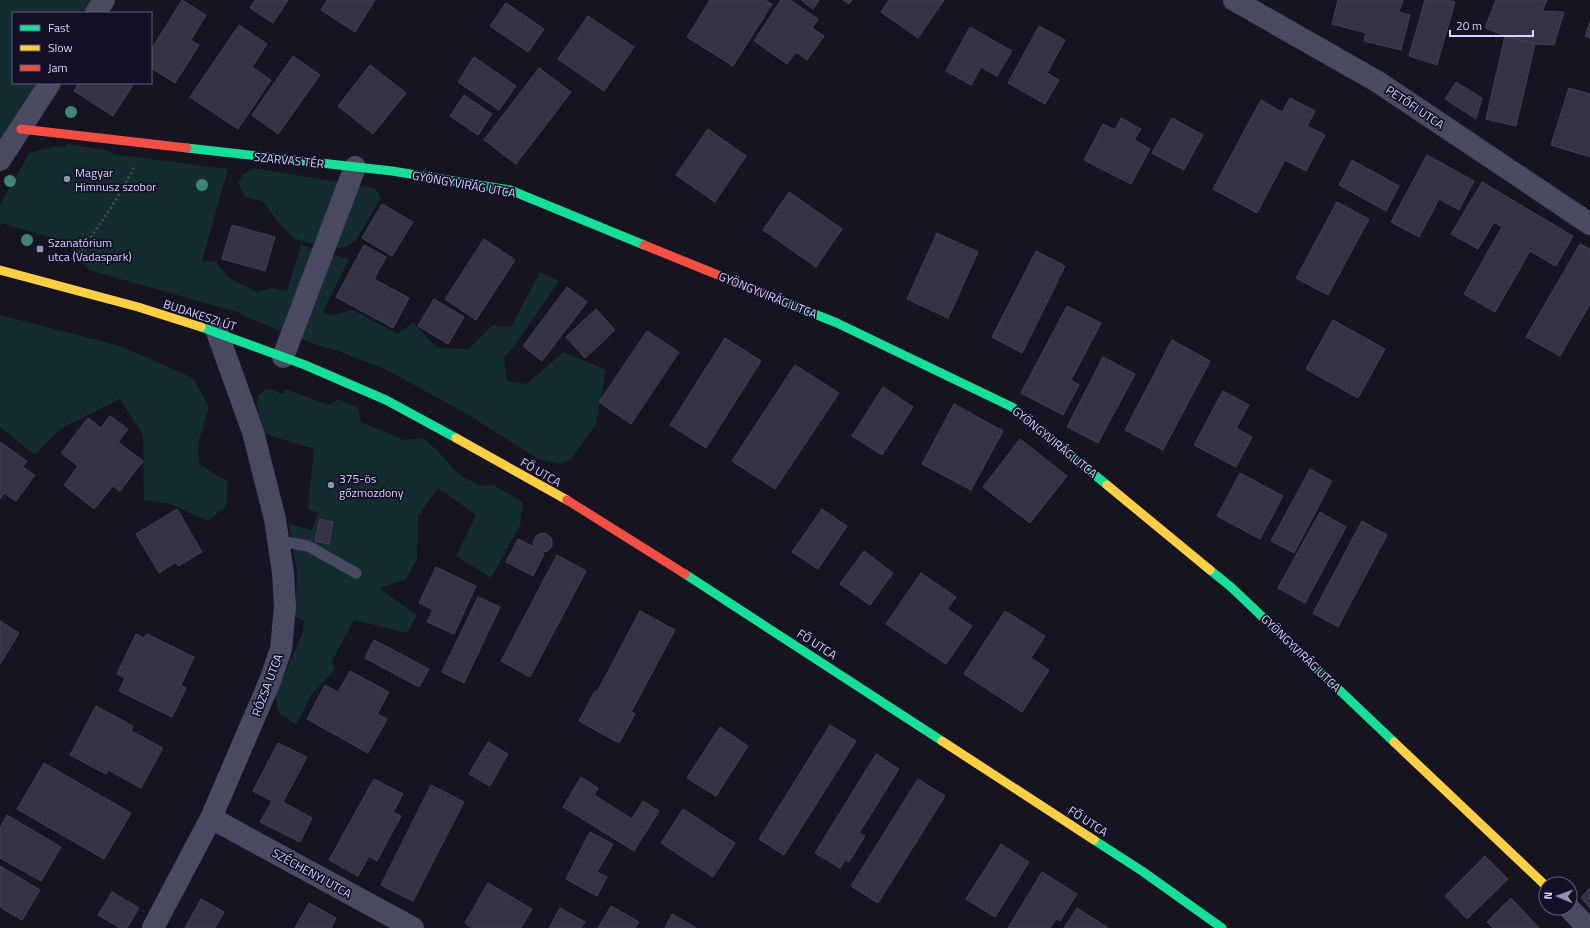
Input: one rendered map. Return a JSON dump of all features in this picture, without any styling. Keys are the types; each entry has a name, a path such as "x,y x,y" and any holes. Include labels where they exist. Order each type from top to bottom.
{"street":[{"path":"97,12 104,0"},
{"name":"PETŐFI UTCA","path":"1234,0 1378,82 1590,224"},
{"path":"0,160 49,84"},
{"name":"SZARVAS TÉR","path":"21,129 355,167"},
{"path":"283,357 355,167"},
{"name":"GYÖNGYVIRÁG UTCA","path":"355,167 392,171 510,190 837,323 1012,407 1231,587 1538,878"},
{"name":"BUDAKESZI ÚT","path":"0,270 138,307 217,332 305,365 386,400"},
{"name":"RÓZSA UTCA","path":"153,928 211,818 270,681 280,649 285,607 279,541 275,519 253,432 217,332"},
{"name":"FŐ UTCA","path":"386,400 550,490 707,588 1142,871 1222,928"},
{"name":"SZÉCHENYI UTCA","path":"211,818 414,928"},
{"path":"1577,916 1588,928"}],"lane":[{"path":"279,541 308,546 356,572"}],"path":[{"path":"75,257 90,239 121,193 147,144"}],"green space":[{"path":"0,0 104,0 97,12 12,12 12,84 49,84 0,160"},
{"path":"68,144 109,151 112,154 228,169 202,261 216,262 229,278 257,292 272,288 287,291 301,245 349,259 323,312 331,315 353,310 398,334 413,322 437,348 469,349 493,325 511,327 540,272 559,281 515,345 504,357 507,381 526,384 564,352 606,370 596,424 571,459 561,464 538,459 467,414 387,370 338,351 317,345 248,318 240,313 89,270 64,241 0,223 0,205 29,153 56,146 65,147"},
{"path":"254,168 375,188 381,198 356,240 346,247 330,249 295,239 284,229 262,201 245,197 238,183 243,174"},
{"path":"0,315 120,346 193,378 209,407 198,444 199,464 228,482 226,506 208,521 170,504 144,500 143,435 120,399 60,429 35,455 0,427"},
{"path":"272,389 282,394 285,389 329,405 338,399 358,408 361,422 404,440 423,438 437,450 458,474 481,486 493,485 523,502 520,525 491,578 456,556 476,515 438,488 418,516 417,559 406,579 379,588 417,615 407,633 354,620 332,661 335,670 312,694 296,725 279,713 275,696 302,634 304,621 295,616 297,573 289,524 312,530 318,513 308,509 314,449 265,434 257,406 258,395 265,390"}],"building":[{"path":"182,0 206,15 191,40 199,45 175,83 152,69 152,48"},
{"path":"255,0 288,0 273,23 250,8"},
{"path":"327,0 375,0 355,32 321,10"},
{"path":"710,0 765,0 772,4 733,66 687,37"},
{"path":"781,0 790,0 818,19 812,28 824,36 807,60 796,52 787,64 754,41"},
{"path":"801,0 819,0 813,9"},
{"path":"843,0 852,0 849,4"},
{"path":"889,0 944,0 918,38 881,12"},
{"path":"1338,0 1403,0 1399,12 1410,15 1401,50 1364,41 1366,33 1332,24"},
{"path":"1425,0 1447,0 1455,2 1437,65 1409,56"},
{"path":"1496,0 1547,0 1542,11 1564,12 1554,45 1535,44 1505,36 1485,28"},
{"path":"506,3 544,29 528,52 490,26"},
{"path":"588,16 634,47 604,91 558,59"},
{"path":"1590,22 1590,38 1585,36"},
{"path":"239,25 267,44 252,67 271,80 238,129 190,97"},
{"path":"1039,26 1065,40 1047,73 1059,80 1045,104 1008,83"},
{"path":"970,27 1012,51 997,76 981,67 971,85 946,71"},
{"path":"1505,36 1535,44 1516,126 1486,119"},
{"path":"293,56 320,75 278,134 252,115"},
{"path":"474,57 516,86 499,110 458,82"},
{"path":"370,65 406,93 373,134 338,106"},
{"path":"539,68 571,92 516,164 484,140"},
{"path":"1456,82 1482,98 1476,119 1445,99"},
{"path":"78,84 133,84 113,116 74,91"},
{"path":"1569,88 1590,94 1590,157 1551,145"},
{"path":"464,95 492,114 478,135 450,116"},
{"path":"1290,98 1315,111 1307,126 1325,135 1306,171 1285,160 1257,213 1213,189 1261,100 1282,112"},
{"path":"1121,118 1141,129 1134,140 1150,149 1131,184 1084,160 1103,124 1115,130"},
{"path":"1172,118 1203,135 1184,170 1152,153"},
{"path":"708,129 746,156 715,202 676,175"},
{"path":"1427,155 1474,181 1459,210 1439,199 1419,237 1391,222"},
{"path":"1352,160 1399,186 1386,211 1339,185"},
{"path":"1482,182 1573,236 1556,266 1530,251 1495,312 1464,294 1502,227 1494,222 1478,249 1451,234"},
{"path":"789,192 842,229 816,267 763,230"},
{"path":"1337,202 1369,219 1328,295 1296,278"},
{"path":"382,204 413,222 392,256 362,238"},
{"path":"232,225 275,237 265,271 222,259"},
{"path":"937,233 978,252 948,318 907,299"},
{"path":"484,239 515,260 476,320 445,299"},
{"path":"1580,244 1590,249 1590,304 1560,356 1526,337"},
{"path":"364,245 386,257 374,279 409,298 393,328 336,297"},
{"path":"1036,251 1065,266 1022,353 992,337"},
{"path":"567,287 587,302 542,361 523,346"},
{"path":"434,299 464,317 448,344 418,326"},
{"path":"1067,306 1101,323 1071,380 1079,385 1063,415 1021,393"},
{"path":"596,309 615,330 585,358 566,337"},
{"path":"1333,320 1385,349 1358,398 1306,369"},
{"path":"647,331 679,352 631,424 599,402"},
{"path":"725,338 761,361 706,448 670,425"},
{"path":"1172,340 1210,361 1163,450 1125,430"},
{"path":"1103,357 1135,374 1098,443 1067,427"},
{"path":"795,365 839,393 775,489 732,461"},
{"path":"883,387 913,407 882,455 852,436"},
{"path":"1223,391 1249,405 1236,428 1252,437 1236,467 1194,445"},
{"path":"954,404 1003,431 971,490 922,464"},
{"path":"110,416 128,429 118,442 143,461 120,491 113,486 94,509 64,485 78,466 61,453 88,418 101,428"},
{"path":"1020,439 1067,476 1030,523 983,487"},
{"path":"0,442 27,461 23,467 35,475 16,501 4,493 0,499"},
{"path":"1310,469 1332,481 1294,553 1271,541"},
{"path":"1240,473 1283,496 1260,539 1217,516"},
{"path":"177,509 202,552 178,566 176,562 159,573 136,534"},
{"path":"822,509 847,526 818,569 792,552"},
{"path":"1320,512 1346,527 1305,603 1278,588"},
{"path":"320,519 333,522 329,544 315,541"},
{"path":"1362,521 1387,535 1338,627 1313,613"},
{"path":"541,533 547,534 552,539 552,546 548,551 542,552 544,554 533,576 506,562 518,539 534,547 533,542 536,536"},
{"path":"864,551 893,573 870,605 840,584"},
{"path":"557,555 586,571 530,677 501,661"},
{"path":"436,567 476,586 454,634 427,622 433,610 419,603"},
{"path":"921,573 956,597 947,609 972,626 946,664 886,624"},
{"path":"478,597 500,607 464,683 442,672"},
{"path":"640,611 675,630 631,712 635,714 619,743 579,721 595,691 597,692"},
{"path":"1005,611 1045,636 1031,658 1049,670 1022,712 964,674"},
{"path":"0,621 19,633 0,664"},
{"path":"136,634 144,638 147,634 194,657 181,685 186,688 172,717 119,691 125,678 117,674"},
{"path":"374,640 429,669 419,687 365,658"},
{"path":"350,671 389,692 377,714 387,719 368,753 307,719 325,685 338,692"},
{"path":"96,706 133,726 131,731 163,748 141,788 108,770 106,774 70,755"},
{"path":"830,725 856,741 784,855 759,839"},
{"path":"720,727 748,746 716,796 687,778"},
{"path":"488,742 508,754 490,786 469,774"},
{"path":"278,743 307,757 283,802 312,818 300,842 260,822 272,801 253,791"},
{"path":"876,754 899,769 859,833 865,836 849,862 845,860 840,868 815,853"},
{"path":"44,763 131,813 104,859 17,809"},
{"path":"581,777 598,788 594,795 632,819 643,801 659,811 634,851 563,807"},
{"path":"374,779 403,794 393,812 401,816 377,861 369,856 358,876 329,860"},
{"path":"918,779 945,796 878,903 851,886"},
{"path":"431,785 464,802 413,901 381,885"},
{"path":"683,809 735,843 713,877 661,843"},
{"path":"7,815 61,847 41,881 0,858 0,828"},
{"path":"590,832 613,844 597,872 607,877 597,896 566,879"},
{"path":"1001,844 1029,862 995,917 966,899"},
{"path":"1485,856 1508,879 1467,919 1445,896"},
{"path":"0,866 40,890 22,920 0,907"},
{"path":"1042,872 1077,894 1060,921 1056,919 1050,928 1008,928"},
{"path":"488,883 532,909 521,928 472,928 465,923"},
{"path":"1590,888 1590,908 1581,898"},
{"path":"112,892 139,908 127,928 120,928 98,915"},
{"path":"1511,898 1539,928 1493,928 1487,922"},
{"path":"201,899 224,912 215,928 185,928"},
{"path":"309,903 336,918 331,928 295,928"},
{"path":"611,906 639,922 635,928 598,928"},
{"path":"560,908 585,922 581,928 549,928"},
{"path":"1077,908 1108,928 1064,928"},
{"path":"672,914 695,927 695,928 665,928"}],"traffic: fast":[{"path":"187,148 392,171 510,190 644,245"},
{"path":"765,294 837,323 1012,407 1107,485"},
{"path":"201,327 305,365 386,400 456,438"},
{"path":"1210,570 1231,587 1394,742"},
{"path":"685,574 942,741"},
{"path":"1094,840 1142,871 1222,928"}],"traffic: slow":[{"path":"0,270 138,307 201,327"},
{"path":"456,438 567,500"},
{"path":"1107,485 1210,570"},
{"path":"942,741 1094,840"},
{"path":"1394,742 1538,878"}],"traffic: jam":[{"path":"21,129 187,148"},
{"path":"644,245 765,294"},
{"path":"567,500 685,574"}],"place":[{"name":"Magyar Himnusz szobor","path":"67,179"},
{"name":"Szanatórium utca (Vadaspark)","path":"40,249"},
{"name":"375-ös gőzmozdony","path":"331,485"}]}
